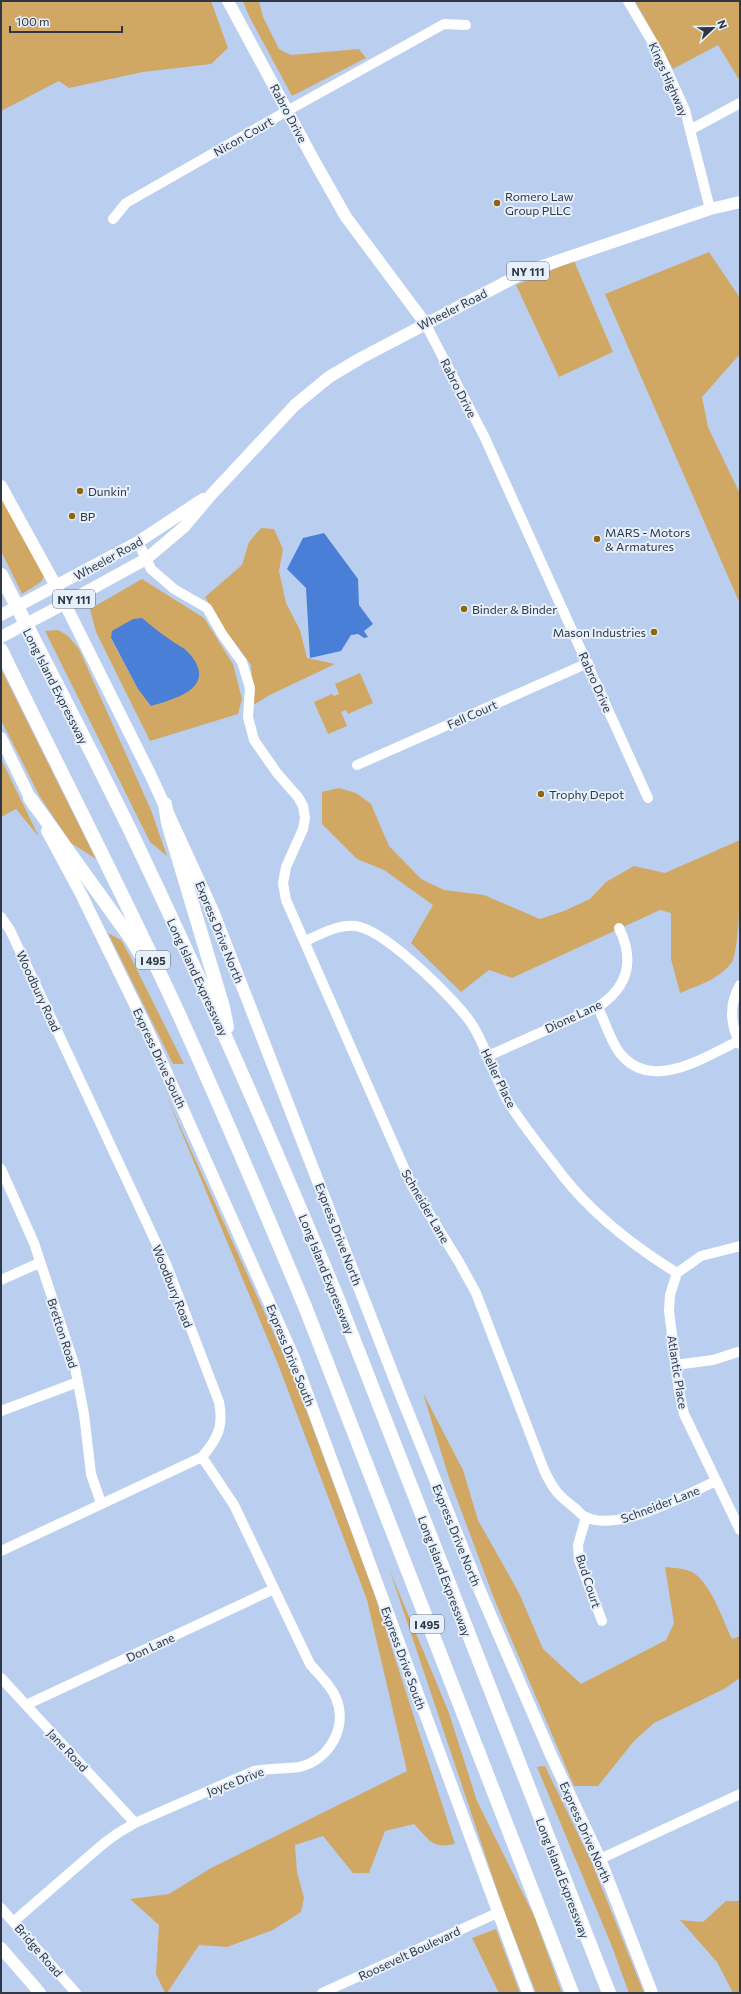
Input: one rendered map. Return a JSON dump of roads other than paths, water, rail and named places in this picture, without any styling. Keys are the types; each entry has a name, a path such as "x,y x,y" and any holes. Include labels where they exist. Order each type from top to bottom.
{"highway":[{"name":"Long Island Expressway","path":"1,575 130,830 230,1047 337,1297 609,1993"},
{"name":"I 495","path":"1,650 95,839 176,1008 306,1309 572,1993"},
{"path":"30,798 132,940 155,982 176,1008"},
{"path":"165,804 168,823 223,1007 230,1047"}],"main road":[{"name":"Rabro Drive","path":"228,1 346,217 425,323"},
{"name":"Wheeler Road","path":"1,637 146,559 184,528 211,495 295,405 329,377 425,323 525,272 710,209 740,202"},
{"name":"Express Drive North","path":"1,486 56,586 165,804 213,911 402,1397 480,1591 551,1755 600,1859 652,1993"},
{"name":"Wheeler Road","path":"1,615 138,542 211,495"},
{"name":"Express Drive South","path":"1,738 30,798 81,894 147,1029 294,1358 497,1913 528,1993"},
{"path":"1,1948 40,1993"}],"street":[{"name":"Kings Highway","path":"628,1 648,32 667,69 685,110 710,209"},
{"name":"Nicon Court","path":"113,220 126,203 444,24 466,25"},
{"path":"690,130 740,103"},
{"name":"Rabro Drive","path":"425,323 484,436 648,798"},
{"name":"Schneider Lane","path":"138,542 151,569 174,589 207,608 222,634 242,662 250,688 248,717 254,740 269,762 298,797 303,806 305,818 303,829 286,867 283,883 286,900 412,1186 459,1262 476,1294 544,1470 554,1490 564,1501 586,1517 616,1521 633,1517 716,1481"},
{"name":"Fell Court","path":"357,764 588,663"},
{"name":"Woodbury Road","path":"1,917 10,930 163,1259 220,1402 222,1416 220,1429 214,1443 202,1457 1,1551"},
{"name":"Heller Place","path":"305,941 330,930 345,926 359,927 373,932 446,992 472,1024 506,1098 563,1177 589,1206 617,1230 648,1255 677,1273"},
{"name":"Dione Lane","path":"488,1056 598,1007 611,998 621,984 625,974 628,952 619,928"},
{"path":"598,1007 617,1050 629,1062 644,1070 662,1072 679,1069 739,1042 732,1010 734,996 740,985"},
{"name":"Bretton Road","path":"1,1170 34,1243 39,1262 75,1367 84,1414 91,1474 101,1503"},
{"path":"677,1273 701,1256 740,1246"},
{"path":"1,1280 39,1262"},
{"name":"Atlantic Place","path":"677,1273 670,1295 669,1311 675,1365 684,1414 740,1530"},
{"path":"675,1365 713,1360 738,1352"},
{"path":"1,1411 78,1382"},
{"name":"Joyce Drive","path":"14,1922 103,1844 135,1823 254,1771 270,1767 299,1767 313,1762 325,1753 334,1741 340,1726 340,1711 336,1697 329,1686 310,1664 234,1505 202,1457"},
{"name":"Bud Court","path":"586,1517 578,1545 579,1560 602,1621"},
{"name":"Don Lane","path":"26,1705 274,1589"},
{"name":"Jane Road","path":"1,1678 135,1823"},
{"path":"600,1859 740,1794"},
{"name":"Bridge Road","path":"1,1908 76,1993"},
{"name":"Roosevelt Boulevard","path":"322,1993 497,1913"}],"water":[{"path":"324,533 358,579 359,605 373,624 364,631 368,637 364,638 358,634 351,635 341,651 310,658 306,588 287,569 303,538"},
{"path":"142,618 164,636 187,651 197,665 199,674 197,683 183,695 151,706 138,689 111,638 112,631 133,619"}],"place":[{"name":"Romero Law Group PLLC","path":"497,203"},
{"name":"Dunkin'","path":"80,491"},
{"name":"BP","path":"72,516"},
{"name":"MARS - Motors & Armatures","path":"597,539"},
{"name":"Binder & Binder","path":"464,609"},
{"name":"Mason Industries","path":"654,632"},
{"name":"Trophy Depot","path":"541,794"}]}
